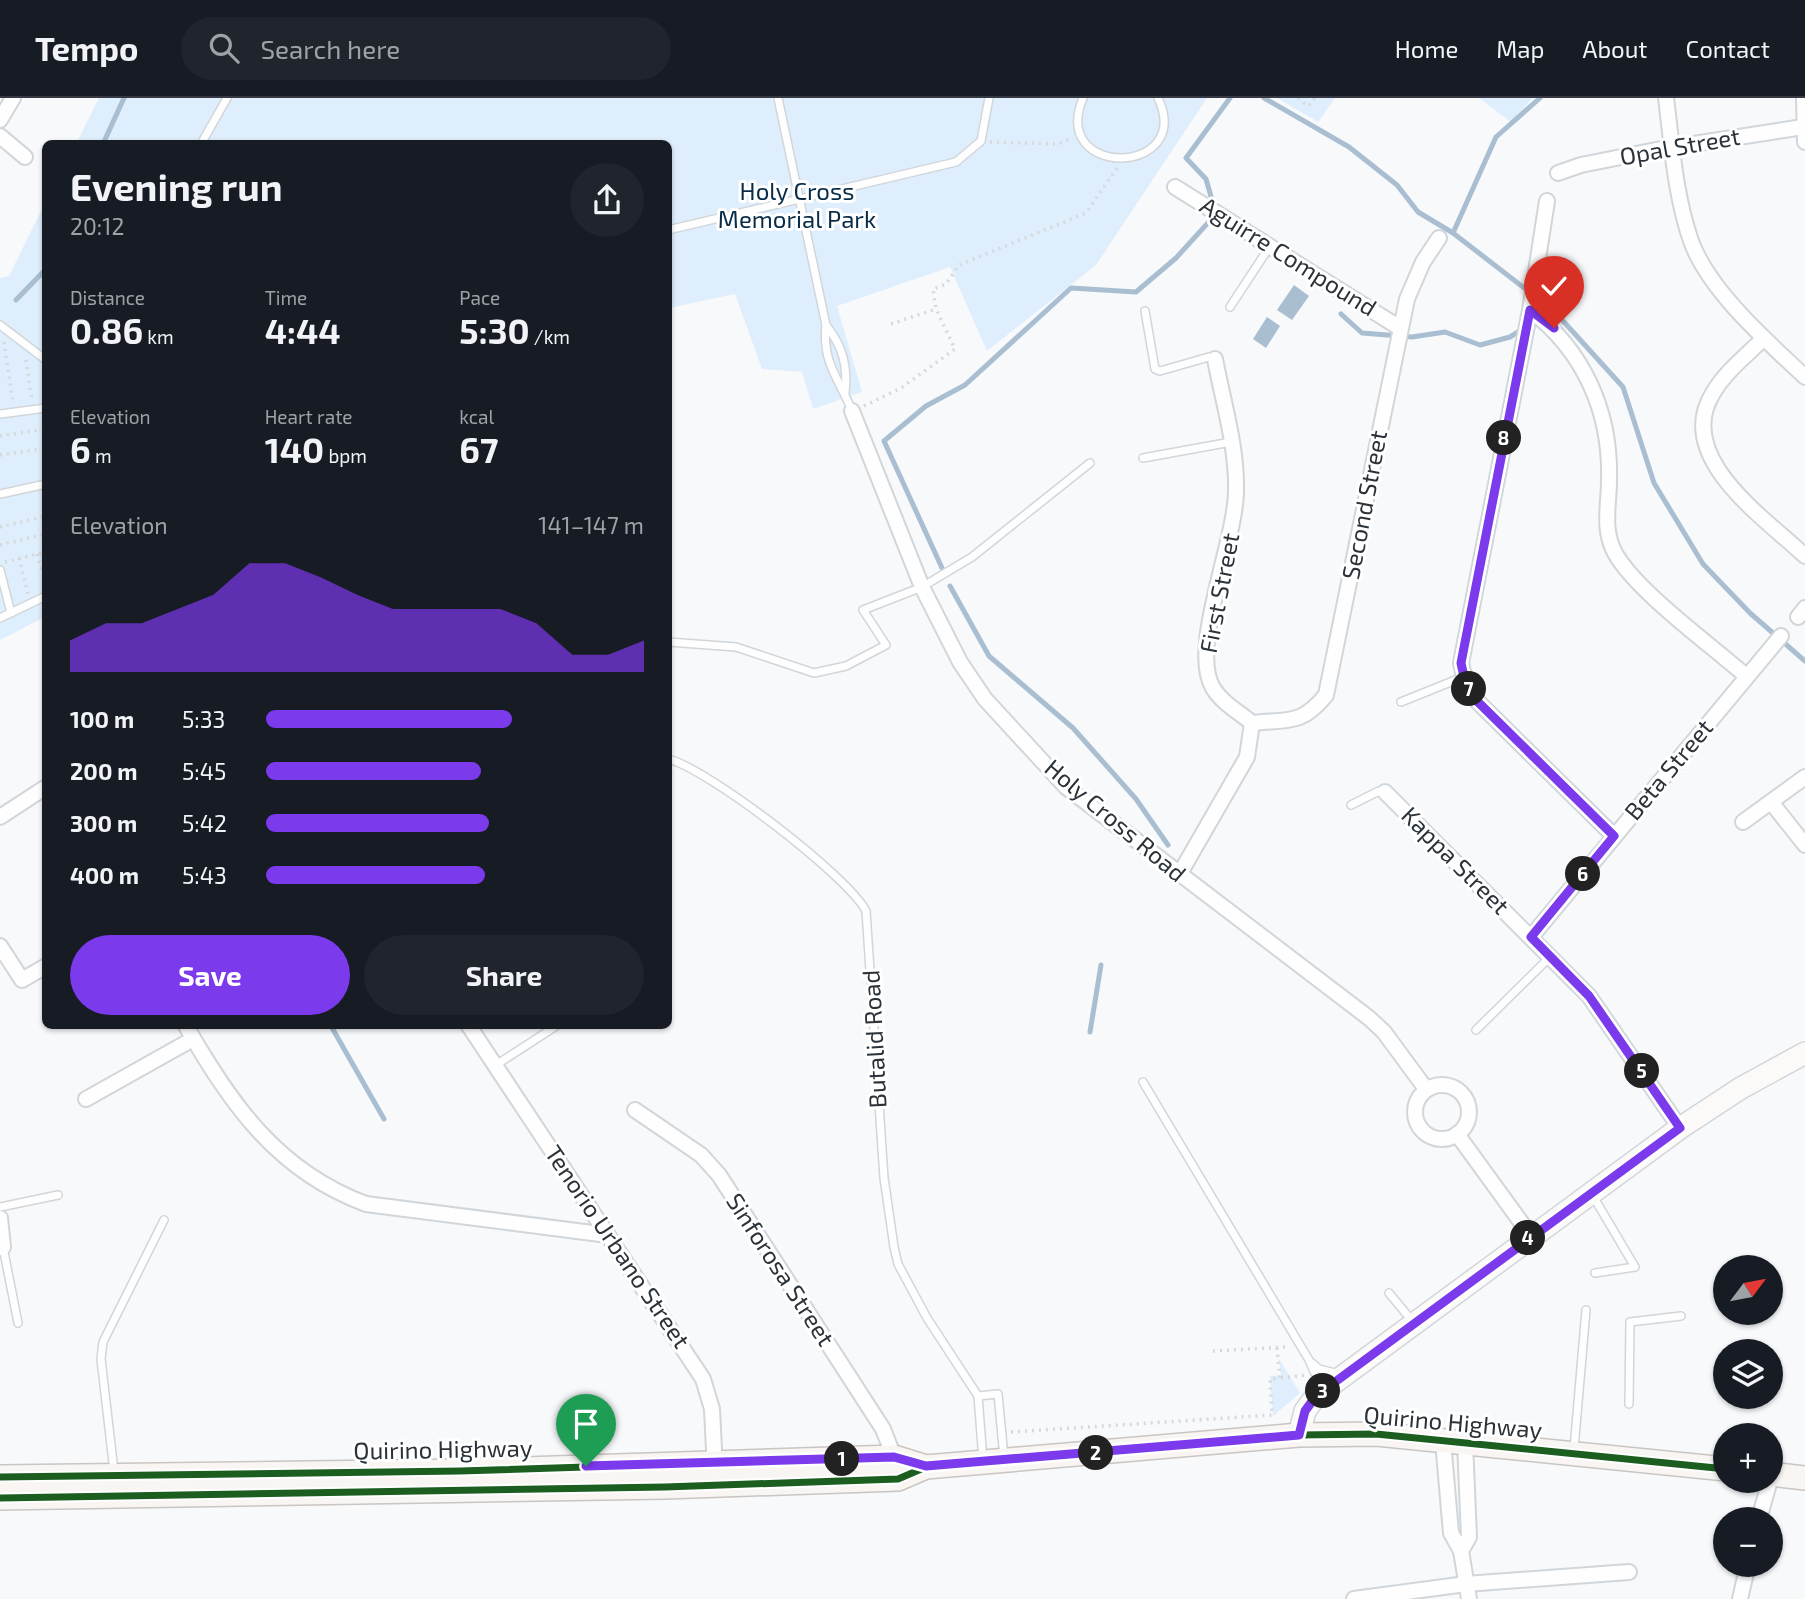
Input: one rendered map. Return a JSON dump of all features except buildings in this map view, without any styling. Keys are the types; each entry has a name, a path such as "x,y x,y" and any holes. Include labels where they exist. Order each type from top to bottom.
{"main road":[{"name":"Quirino Highway","path":"559,1478 666,1487 715,1474 894,1457 926,1466 1299,1435 1376,1434 1713,1468"},
{"name":"Quirino Highway","path":"0,1498 559,1478 664,1464 715,1474 898,1479 926,1466"},
{"path":"664,1464 666,1487"},
{"name":"Quirino Highway","path":"0,1477 114,1475 484,1480"},
{"path":"1783,1477 1805,1478"}],"street":[{"path":"0,120 13,98"},
{"path":"1666,98 1679,200 1692,244 1707,271 1764,338 1805,377"},
{"path":"1804,98 1804,135"},
{"name":"Opal Street","path":"1558,173 1581,164 1672,146 1804,135"},
{"path":"0,136 25,157"},
{"name":"Aguirre Compound","path":"1175,187 1400,328"},
{"path":"1547,201 1530,310 1462,649 1464,677 1489,715 1614,836"},
{"name":"Second Street","path":"1252,723 1291,722 1306,716 1326,695 1407,299 1439,238"},
{"path":"1530,310 1554,328 1575,354 1595,396 1609,449 1606,511 1608,535 1615,553 1640,584 1746,676"},
{"path":"1764,338 1713,392 1706,406 1705,446 1712,463 1726,481 1805,556"},
{"name":"First Street","path":"1215,359 1231,442 1236,488 1235,519 1214,607 1206,652 1206,671 1222,700 1252,723"},
{"name":"Holy Cross Road","path":"852,411 922,587 960,662 985,699 1066,787 1369,1018 1384,1032 1426,1089"},
{"name":"Beta Street","path":"1531,937 1781,636"},
{"path":"1179,875 1247,757 1252,723"},
{"path":"1743,822 1805,777"},
{"path":"0,817 42,792"},
{"name":"Kappa Street","path":"1385,792 1550,956 1602,1012 1680,1128"},
{"path":"1771,802 1805,845"},
{"path":"1791,828 1805,819"},
{"path":"0,946 22,980 42,968"},
{"path":"188,1029 230,1099 257,1132 332,1192 366,1204 608,1235"},
{"name":"Tenorio Urbano Street","path":"471,1029 703,1379 712,1409 715,1474"},
{"path":"86,1099 193,1039"},
{"path":"1299,1435 1305,1411 1316,1396 1680,1128 1741,1088 1805,1053"},
{"path":"1444,1084 1461,1093 1469,1110 1468,1119 1457,1134 1439,1139 1430,1137 1417,1123 1415,1104 1426,1089 1444,1084"},
{"name":"Sinforosa Street","path":"635,1110 701,1155 719,1175 883,1429 894,1457"},
{"path":"1457,1134 1531,1236"},
{"path":"0,1218 2,1247"},
{"path":"1454,1441 1451,1533 1461,1551 1467,1592"},
{"path":"1454,1441 1469,1537 1461,1551"},
{"path":"1354,1599 1467,1592 1629,1572"},
{"path":"1740,1599 1745,1577"}],"lane":[{"path":"203,140 227,98"},
{"path":"779,98 826,326 824,346 832,374 845,393 852,411"},
{"path":"672,229 941,167 972,151 981,141 989,98"},
{"path":"1083,98 1078,116 1082,135 1094,151 1122,160 1141,155 1156,142 1163,124 1158,98"},
{"path":"1230,307 1270,246"},
{"path":"1145,311 1154,369 1160,371 1209,357 1215,359"},
{"path":"1,326 42,357"},
{"path":"826,326 839,342 844,358 847,370 845,393"},
{"path":"0,414 42,409"},
{"path":"1143,458 1231,442"},
{"path":"672,642 736,647 814,673 831,672 846,666 886,645 863,610 922,587 972,558 1090,463"},
{"path":"0,494 42,485"},
{"path":"0,570 11,612"},
{"path":"0,618 42,598"},
{"path":"1401,702 1464,677"},
{"name":"Butalid Road","path":"672,761 701,774 781,831 862,904 867,920 884,1178 894,1247 903,1273 927,1318 978,1396 994,1462"},
{"path":"1351,805 1379,791 1385,792"},
{"path":"1476,1030 1550,956"},
{"path":"496,1065 551,1029"},
{"path":"1143,1082 1308,1360 1318,1385 1316,1396"},
{"path":"1591,1193 1635,1267 1595,1273"},
{"path":"0,1207 58,1195"},
{"path":"114,1475 101,1359 103,1342 164,1220"},
{"path":"2,1247 18,1323"},
{"path":"1389,1293 1414,1324"},
{"path":"1574,1452 1586,1310"},
{"path":"1629,1404 1630,1322 1681,1316"},
{"path":"1308,1360 1334,1375 1348,1374"},
{"path":"978,1396 998,1394 1002,1433 994,1462"}],"path":[{"path":"1298,98 1308,106 1315,98"},
{"path":"981,141 1058,144 1082,135"},
{"path":"852,411 901,388 955,349 936,309 933,289 946,285 959,265 1086,213 1122,160"},
{"path":"891,324 936,309"},
{"path":"1,326 14,412"},
{"path":"24,345 33,410"},
{"path":"0,436 42,430"},
{"path":"0,455 42,449"},
{"path":"0,527 42,517"},
{"path":"0,545 42,535"},
{"path":"0,563 42,553"},
{"path":"37,554 42,571"},
{"path":"19,558 30,603"},
{"path":"1213,1351 1299,1346"},
{"path":"1002,1433 1272,1415 1270,1379 1280,1378 1277,1348"}],"green space":[{"name":"Holy Cross Memorial Park","path":"99,98 1207,98 1096,265 987,351 950,267 837,306 862,392 813,409 802,372 762,369 735,294 672,307 672,140 78,140"},
{"path":"1277,98 1335,98 1318,122"},
{"path":"1479,98 1532,98 1512,123"},
{"path":"42,209 42,619 0,640 0,278 9,276"},
{"path":"1279,1359 1300,1393 1273,1416 1270,1376 1281,1375"}],"shaded area":[{"path":"1294,285 1309,296 1292,320 1277,310"},
{"path":"1267,317 1280,326 1266,348 1253,339"}],"waterway":[{"path":"105,140 124,98"},
{"path":"942,568 884,441 926,406 965,385 1071,288 1136,292 1176,258 1216,214 1206,179 1186,158 1230,98"},
{"path":"1264,98 1349,147 1397,185 1418,212 1453,233 1496,137 1540,98"},
{"path":"1453,233 1554,311 1623,387 1654,483 1703,564 1750,613 1805,661"},
{"path":"16,300 42,273"},
{"path":"1341,314 1362,333 1412,337 1445,332 1480,345 1510,337 1523,329"},
{"path":"950,586 989,656 1073,728 1136,799 1168,845"},
{"path":"1090,1032 1101,965"},
{"path":"333,1029 384,1119"}],"cycle path":[{"path":"0,1498 665,1487 898,1479 926,1467 1299,1435 1376,1434 1713,1468"},
{"path":"0,1477 460,1471 894,1457 926,1467"}],"route":[{"path":"586,1466 894,1457 926,1466 1299,1435 1305,1411 1316,1396 1680,1128 1589,996 1531,937 1614,836 1489,715 1469,689 1461,663 1530,310 1554,328"}]}
